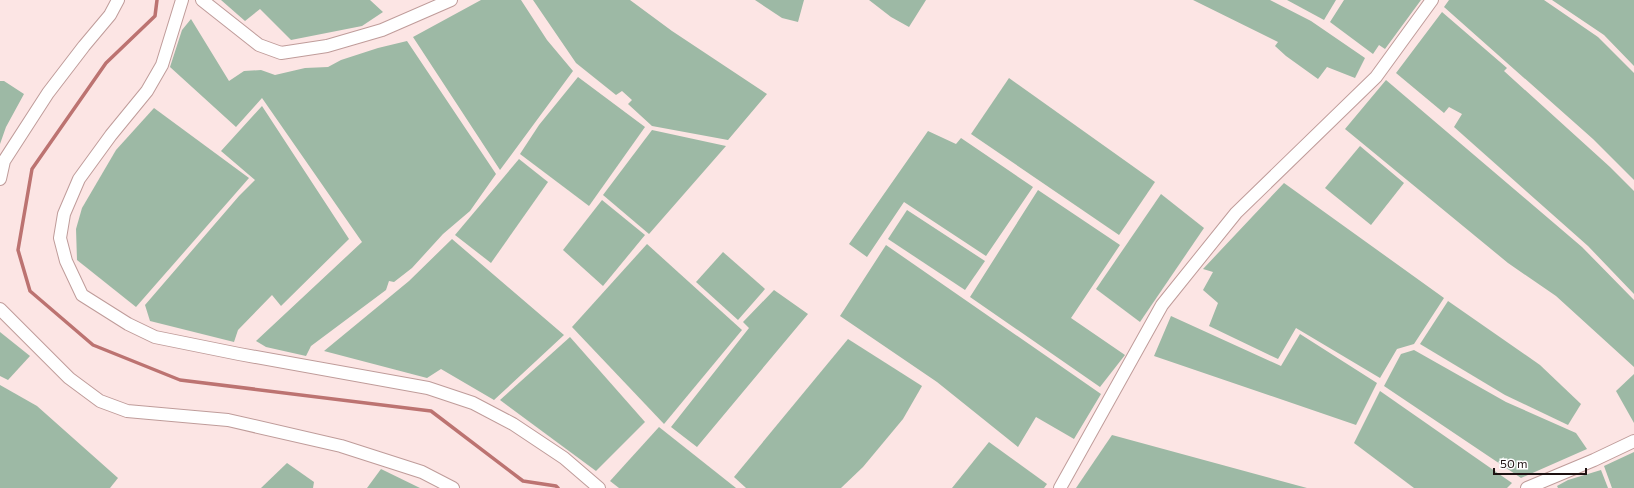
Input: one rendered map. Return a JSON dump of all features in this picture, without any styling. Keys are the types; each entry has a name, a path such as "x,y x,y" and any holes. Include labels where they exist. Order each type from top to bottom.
{"street":[{"path":"0,179 4,161 48,93 110,15 118,0"},
{"path":"182,0 162,65 147,91 111,135 79,180 64,214 60,238 66,261 82,295 128,324 155,337 239,354 428,388 473,404 513,424 564,458 599,488"},
{"path":"202,0 259,45 281,53 327,46 382,30 451,0"},
{"path":"1060,488 1162,305 1236,214 1376,76 1432,0"},
{"path":"0,309 69,378 100,401 127,411 228,420 341,446 422,472 453,488"},
{"path":"1527,488 1594,460 1634,441"}],"building":[{"path":"221,0 370,0 383,12 362,26 291,40 260,9 245,21"},
{"path":"481,0 521,0 547,40 573,71 500,170 413,37"},
{"path":"533,0 630,0 672,31 767,94 728,140 652,126 628,104 632,100 622,91 616,95 576,63"},
{"path":"755,0 804,0 798,22 782,18"},
{"path":"869,0 926,0 909,27 891,17"},
{"path":"1193,0 1270,0 1311,21 1365,58 1355,78 1327,67 1318,79 1286,56 1275,46 1278,42"},
{"path":"1287,0 1336,0 1324,20"},
{"path":"1344,0 1421,0 1385,49 1379,45 1373,54 1330,22"},
{"path":"1449,0 1544,0 1598,37 1634,73 1634,180 1593,139 1444,7"},
{"path":"1552,0 1634,0 1634,66 1604,35"},
{"path":"1442,12 1507,68 1504,71 1610,167 1634,191 1634,294 1588,246 1454,127 1462,114 1449,107 1444,113 1396,73"},
{"path":"191,19 229,81 244,71 261,70 275,75 305,68 328,67 341,60 378,48 407,41 496,174 470,211 443,234 412,268 394,282 389,281 386,290 311,346 306,356 266,347 256,341 362,242 262,98 236,127 170,67 182,30"},
{"path":"578,77 645,127 589,206 520,154 539,125"},
{"path":"1009,78 1155,182 1119,235 971,134"},
{"path":"1386,80 1582,247 1634,300 1634,367 1556,296 1508,263 1345,129"},
{"path":"0,81 4,81 24,94 6,127 0,144"},
{"path":"262,106 349,239 281,306 272,295 238,330 234,342 150,321 145,305 239,196 255,180 221,151"},
{"path":"154,108 249,178 136,307 77,260 76,229 82,208 116,150"},
{"path":"652,130 726,146 649,234 603,195"},
{"path":"928,131 956,144 961,138 1033,187 986,256 904,202 867,257 849,244"},
{"path":"1360,146 1404,183 1371,225 1325,188"},
{"path":"519,159 548,182 491,263 455,235"},
{"path":"1284,183 1444,298 1414,344 1397,349 1380,378 1296,328 1278,359 1209,326 1218,303 1203,290 1213,272 1203,269"},
{"path":"1038,190 1120,245 1071,318 1125,355 1100,387 970,297"},
{"path":"1161,194 1204,228 1140,322 1096,289"},
{"path":"602,200 645,235 603,286 563,250"},
{"path":"907,210 985,261 965,290 888,239"},
{"path":"452,239 564,335 494,400 441,369 427,378 324,351 409,281"},
{"path":"647,244 742,330 664,424 572,327"},
{"path":"886,245 1101,394 1074,439 1036,417 1018,447 937,382 840,316"},
{"path":"723,252 765,289 738,320 696,282"},
{"path":"774,290 808,314 697,447 671,427 749,328 743,322"},
{"path":"1448,301 1540,365 1581,404 1568,425 1505,395 1420,344"},
{"path":"1171,316 1281,366 1300,334 1377,383 1356,425 1154,356"},
{"path":"0,332 30,356 8,380 0,376"},
{"path":"570,337 645,422 596,471 500,400"},
{"path":"848,339 922,386 903,419 863,467 841,488 746,488 734,477"},
{"path":"1414,350 1506,402 1576,433 1587,449 1521,478 1384,386 1401,354"},
{"path":"1634,374 1634,423 1616,391"},
{"path":"0,385 37,406 118,478 110,488 0,488"},
{"path":"1380,391 1512,483 1507,488 1414,488 1354,443"},
{"path":"659,427 736,488 619,488 610,481"},
{"path":"1112,435 1307,488 1076,488"},
{"path":"989,442 1047,484 1044,488 952,488"},
{"path":"1634,452 1634,488 1612,488 1604,466"},
{"path":"287,463 314,482 313,488 261,488"},
{"path":"381,469 420,488 367,488"},
{"path":"1601,470 1608,488 1558,488 1557,486 1568,480"}],"waterway":[{"path":"157,0 155,16 106,63 32,169 18,250 30,291 93,345 180,380 431,411 523,481 556,486 558,488"}]}
